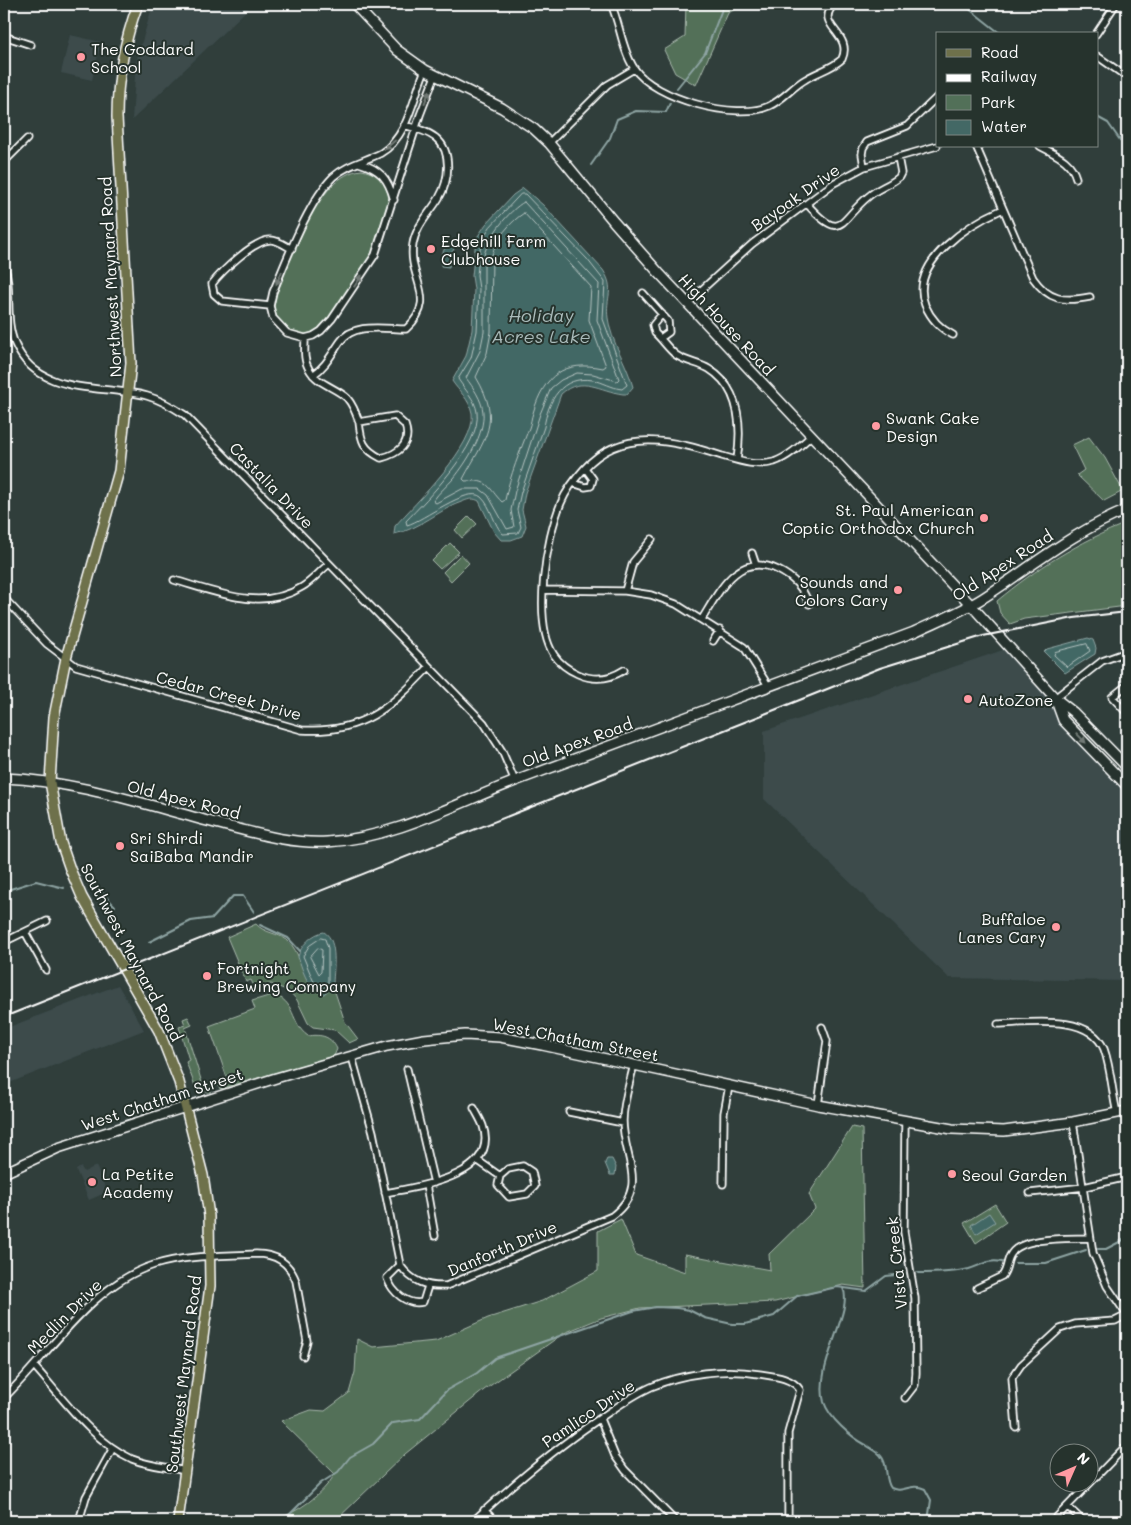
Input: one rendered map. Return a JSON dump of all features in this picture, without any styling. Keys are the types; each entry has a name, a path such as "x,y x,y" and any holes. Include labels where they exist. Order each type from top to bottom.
{"main road":[{"name":"Northwest Maynard Road","path":"50,782 54,717 66,658 119,470 129,392 131,363 117,117 117,84 127,34 138,4"},
{"name":"High House Road","path":"354,4 397,50 425,70 518,117 549,143 614,222 687,303 972,605 1055,698 1073,712 1127,767"},
{"name":"Old Apex Road","path":"4,778 50,782 279,839 327,842 355,838 400,827 515,781 914,632 972,605 1065,542 1098,523 1127,510"},
{"name":"High House Road","path":"1055,698 1063,720 1127,786"},
{"name":"Southwest Maynard Road","path":"50,782 61,843 76,883 98,925 154,1020 169,1055 186,1108 203,1175 211,1257 207,1322 178,1521"},
{"name":"West Chatham Street","path":"4,1173 58,1148 276,1078 387,1046 424,1039 466,1035 500,1037 634,1064 818,1105 952,1129 996,1130 1073,1122 1127,1111"}],"street":[{"path":"611,4 634,69 656,88 671,96 690,102 737,112 770,106 799,82 842,59 844,46 841,35 832,28 827,17 829,10 835,4"},
{"path":"1097,32 1116,4"},
{"path":"4,36 30,45"},
{"path":"1098,57 1127,77"},
{"path":"549,143 607,85 634,69"},
{"path":"425,70 401,133 390,146 341,171 327,184 314,204 273,292 270,306 273,318 280,328 287,333 305,338 313,336 326,326 369,266 379,246 416,128 435,76"},
{"path":"864,167 862,154 867,142 907,126 936,99"},
{"path":"313,375 327,364 341,340 351,331 406,329 418,318 423,297 413,262 413,243 419,228 440,196 448,170 446,154 438,140 404,124"},
{"path":"4,162 27,139"},
{"name":"Bayoak Drive","path":"687,303 752,244 841,179 864,167 936,146"},
{"path":"977,148 1033,278 1040,288 1055,298 1070,301 1090,297"},
{"path":"1043,148 1072,166 1076,178"},
{"path":"806,204 820,219 835,226 843,224 866,198 899,176 901,173 898,157"},
{"path":"358,163 369,166 383,174 390,186 394,200"},
{"path":"953,335 937,325 927,308 922,291 926,274 934,259 965,230 982,218 1003,209"},
{"path":"270,306 222,301 214,294 212,284 218,276 257,243 270,240 292,249"},
{"name":"Castalia Drive","path":"4,265 8,283 12,336 18,350 28,364 43,376 61,383 129,392 156,399 185,415 489,730 502,751 515,781"},
{"path":"643,293 668,321 670,329 667,335 662,337"},
{"path":"662,314 654,322 652,328 657,335 662,337 676,355 712,371 732,395 737,408 739,442 737,460"},
{"path":"305,338 305,360 313,375 347,398 359,422 362,445 381,458 404,446 407,430 405,424 395,416 359,422"},
{"path":"624,670 612,678 588,678 575,673 560,662 550,646 547,636 544,590 545,562 552,529 561,502 573,483 585,468 610,450 629,442 646,440 674,442 758,464 773,462 786,456 811,436"},
{"path":"573,483 585,487 591,486 593,479 585,468"},
{"path":"625,591 633,562 652,539"},
{"path":"752,553 756,565"},
{"path":"174,580 229,596 260,600 277,597 301,588 329,564"},
{"path":"702,619 729,580 741,570 756,565 774,568 793,579 804,591 809,604"},
{"path":"544,590 625,591 661,598 720,630 750,654 769,687"},
{"name":"Cedar Creek Drive","path":"4,598 47,644 76,666 290,727 319,731 353,725 379,713 396,700 429,667"},
{"path":"713,641 720,630"},
{"path":"1055,698 1102,661 1127,652"},
{"path":"1127,686 1112,697 1127,713"},
{"path":"4,942 47,921"},
{"path":"25,932 46,970"},
{"path":"998,1024 1065,1023 1088,1030 1103,1048 1117,1113"},
{"path":"818,1105 827,1041 822,1027"},
{"path":"352,1057 373,1132 400,1266 388,1278 393,1290 412,1303 422,1302 428,1286"},
{"name":"Danforth Drive","path":"400,1266 412,1279 428,1286 446,1286 612,1216 621,1209 628,1200 634,1181 623,1123 623,1108 634,1064"},
{"path":"407,1069 434,1182"},
{"path":"723,1184 724,1114 729,1086"},
{"path":"385,1193 426,1185 465,1170 477,1160 483,1147 484,1126 474,1108"},
{"path":"569,1112 623,1123"},
{"name":"Vista Creek","path":"905,1122 904,1232 914,1298 916,1373 915,1385 905,1398"},
{"path":"1016,1427 1012,1378 1021,1365 1060,1329 1075,1324 1115,1321 1127,1315 1107,1286 1089,1238 1084,1187 1073,1122"},
{"path":"477,1160 500,1176"},
{"path":"523,1166 532,1172 535,1186 527,1194 509,1197 498,1186 500,1176 508,1169 523,1166"},
{"path":"1030,1193 1084,1187 1127,1177"},
{"path":"426,1185 435,1236"},
{"path":"977,1288 1002,1276 1010,1254 1021,1246 1035,1241 1089,1238"},
{"name":"Medlin Drive","path":"4,1398 101,1295 129,1276 166,1262 268,1254 281,1260 288,1266 296,1281 307,1341 303,1356"},
{"path":"34,1366 94,1433 113,1448 145,1463 186,1471"},
{"name":"Pamlico Drive","path":"473,1521 564,1444 652,1387 688,1376 730,1371 775,1376 797,1385 800,1396 790,1420 788,1433 788,1521"},
{"path":"600,1419 615,1456 625,1470 675,1521"},
{"path":"1053,1521 1127,1445"},
{"path":"79,1521 86,1496 113,1448"},
{"path":"1068,1507 1083,1521"},
{"path":"484,1510 495,1521"}],"shaded area":[{"path":"153,4 160,10 167,4 253,4 132,120 136,62"},
{"name":"The Goddard School","path":"70,35 101,42 92,80 61,73"},
{"path":"1009,648 1055,698 1063,720 1127,787 1127,981 949,978 764,799 764,731"},
{"path":"118,985 144,1030 4,1085 4,1029"},
{"name":"La Petite Academy","path":"96,1166 107,1192 89,1200 76,1170 81,1167 84,1172"}],"green space":[{"path":"686,4 745,4 728,13 696,85 675,73 664,50 685,37"},
{"path":"362,170 378,177 387,190 389,202 375,247 368,262 323,326 314,332 305,334 289,331 277,319 274,310 274,300 297,244 318,203 331,187 346,175"},
{"path":"1089,437 1105,458 1123,491 1104,501 1077,475 1084,470 1072,445"},
{"path":"469,516 477,524 462,538 455,530"},
{"path":"1127,523 1127,606 1024,619 1010,624 1000,613 997,601 1042,567 1092,538"},
{"path":"450,543 459,552 440,569 432,561"},
{"path":"461,554 469,563 451,581 443,572"},
{"path":"256,924 287,940 292,945 313,988 330,990 333,986 345,1022 358,1039 349,1043 335,1030 313,1027 308,1023 297,1000 289,991 271,984 255,988 251,980 246,982 227,937"},
{"path":"272,995 280,997 285,1001 298,1025 308,1036 317,1035 332,1041 337,1049 334,1056 220,1089 217,1082 227,1078 209,1026 255,1009 252,1001"},
{"path":"188,1017 192,1025 185,1028 203,1086 211,1084 211,1092 197,1091 186,1062 189,1060 179,1027 185,1025 183,1019"},
{"path":"852,1127 862,1129 865,1288 843,1285 775,1302 640,1308 601,1318 564,1333 484,1390 405,1454 335,1521 274,1521 291,1513 316,1496 335,1474 281,1421 311,1410 325,1411 349,1393 355,1372 357,1339 373,1347 436,1341 488,1318 542,1301 598,1271 598,1231 621,1219 636,1255 685,1272 685,1254 770,1270 769,1254 815,1209 809,1194"},
{"path":"995,1204 1006,1222 976,1243 964,1223"}],"water":[{"name":"Holiday Acres Lake","path":"523,188 543,205 603,270 607,277 610,288 607,311 610,327 633,387 627,394 623,394 584,385 569,388 561,394 525,493 522,510 526,526 522,536 511,540 501,540 494,532 479,501 475,499 466,500 413,528 394,534 395,526 455,457 465,441 471,426 471,408 452,381 466,356 472,330 474,289 472,276 476,239 486,224 513,195"},
{"path":"447,244 455,247 450,256 449,267 441,266 442,254"},
{"path":"1088,638 1093,640 1096,648 1095,654 1065,673 1044,652 1047,649"},
{"path":"324,932 332,942 334,957 333,986 324,994 318,992 310,985 298,957 301,949 308,941"},
{"path":"607,1159 612,1159 616,1167 615,1175 610,1175 605,1163"},
{"path":"989,1213 995,1222 976,1234 971,1225"}],"waterway":[{"path":"677,88 705,53 724,4"},
{"path":"963,4 998,32"},
{"path":"591,165 610,138 617,119 636,111 666,112 670,103"},
{"path":"1098,118 1108,123 1127,150"},
{"path":"4,891 36,881 64,888"},
{"path":"100,891 115,906"},
{"path":"149,942 191,921 213,918 233,896 243,896 254,912"},
{"path":"260,925 288,938 300,951"},
{"path":"1098,1249 1106,1249 1127,1238"},
{"path":"1015,1263 1046,1263 1086,1250"},
{"path":"918,1273 956,1271 989,1262 1002,1262"},
{"path":"283,1521 321,1483 338,1472 350,1457 373,1444 393,1423 420,1419 447,1390 477,1373 495,1358 633,1311 656,1307 677,1308 689,1310 705,1318 732,1324 745,1324 774,1316 797,1296 837,1287 866,1291 886,1276 905,1274"},
{"path":"843,1288 845,1298 843,1310 824,1372 822,1387 824,1402 841,1426 881,1456 891,1488 900,1490 920,1487 925,1489 931,1500 928,1521"}],"railway":[{"path":"4,1017 880,668 983,636 1074,618 1127,612"}],"place":[{"name":"The Goddard School","path":"81,57"},
{"name":"Edgehill Farm Clubhouse","path":"431,249"},
{"name":"Swank Cake Design","path":"876,426"},
{"name":"St. Paul American Coptic Orthodox Church","path":"984,518"},
{"name":"Sounds and Colors Cary","path":"898,590"},
{"name":"AutoZone","path":"968,699"},
{"name":"Sri Shirdi SaiBaba Mandir","path":"120,846"},
{"name":"Buffaloe Lanes Cary","path":"1056,927"},
{"name":"Fortnight Brewing Company","path":"207,976"},
{"name":"Seoul Garden","path":"952,1174"},
{"name":"La Petite Academy","path":"92,1182"}]}
